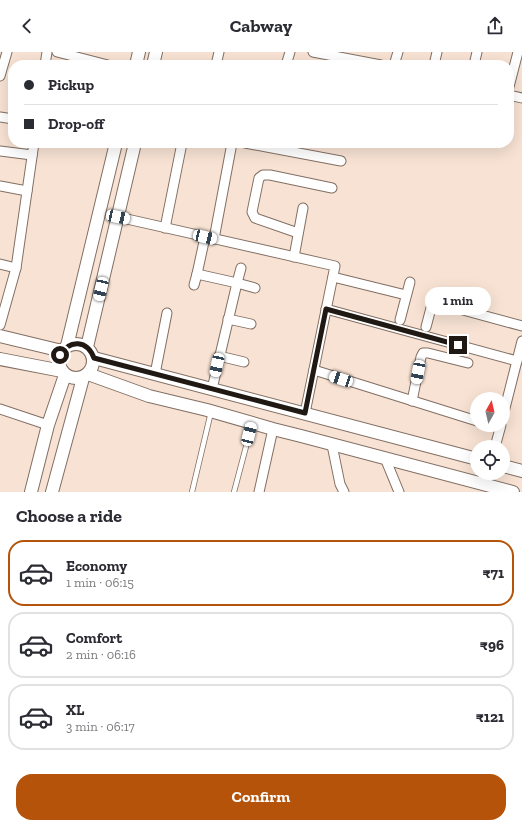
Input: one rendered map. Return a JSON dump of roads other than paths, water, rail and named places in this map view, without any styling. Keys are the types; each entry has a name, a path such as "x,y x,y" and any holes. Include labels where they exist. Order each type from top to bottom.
{"street":[{"path":"0,76 7,52"},
{"path":"57,52 88,60"},
{"path":"313,52 351,56 364,60"},
{"path":"514,68 518,52"},
{"path":"0,325 16,268 33,148"},
{"path":"31,492 63,373 59,360 64,349 115,148"},
{"path":"0,359 63,373 77,379 85,376 92,370 94,364 91,353 118,217 134,148"},
{"path":"165,228 181,148"},
{"path":"194,285 209,238 231,148"},
{"path":"281,148 341,160"},
{"path":"0,151 32,155"},
{"path":"298,233 255,218 252,212 259,178 263,175 270,175 332,188"},
{"path":"0,186 27,191"},
{"path":"294,257 303,208"},
{"path":"118,217 335,266 305,413"},
{"path":"0,264 16,268"},
{"path":"212,389 241,268"},
{"path":"197,274 255,288"},
{"path":"332,277 406,295"},
{"path":"400,320 410,282"},
{"path":"426,327 431,308 434,304 441,304 522,326"},
{"path":"326,309 517,361"},
{"path":"156,374 167,313"},
{"path":"228,319 251,324"},
{"path":"0,336 64,349 77,344 91,353 156,374 470,457"},
{"path":"509,392 522,341"},
{"path":"412,401 420,357 423,353 468,363"},
{"path":"219,356 244,362"},
{"path":"314,370 470,419"},
{"path":"85,376 149,396 211,411 332,445 385,458 470,476"},
{"path":"52,492 85,376"},
{"path":"0,409 48,425"},
{"path":"259,492 273,429"},
{"path":"332,445 340,484 344,492"},
{"path":"385,458 399,492"},
{"path":"510,468 522,471"},
{"path":"489,480 513,492"}],"lane":[{"path":"192,492 211,411"},
{"path":"234,492 252,423"}]}
